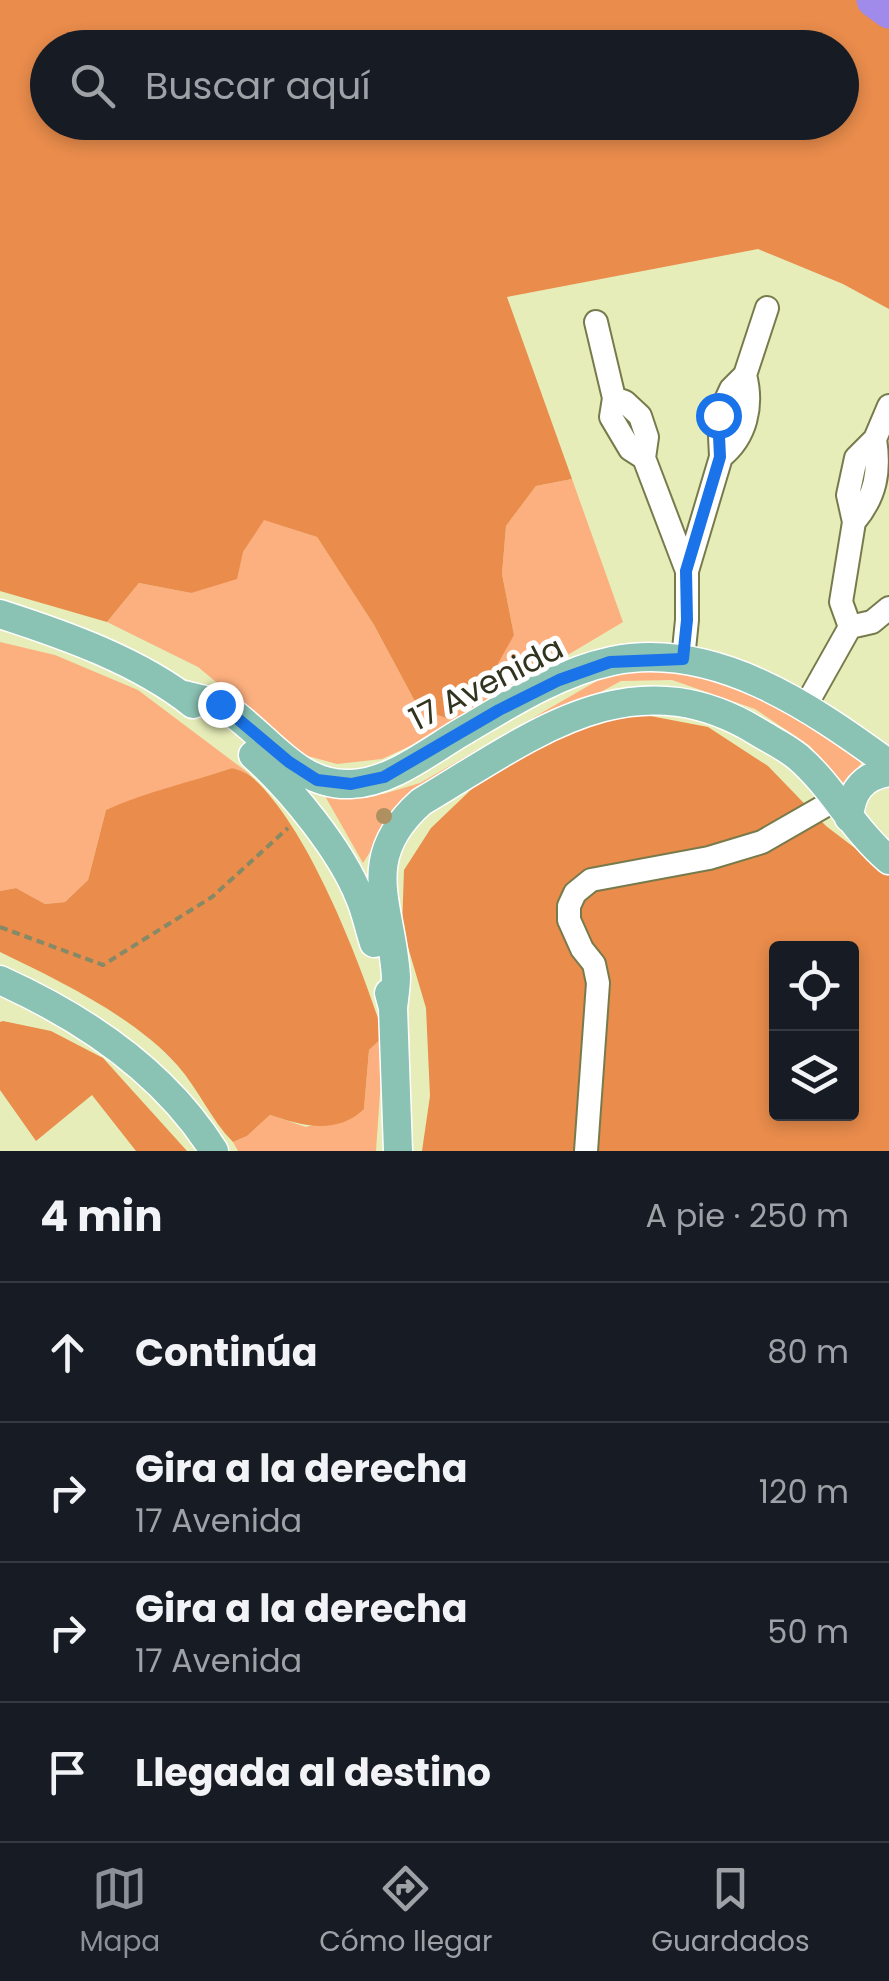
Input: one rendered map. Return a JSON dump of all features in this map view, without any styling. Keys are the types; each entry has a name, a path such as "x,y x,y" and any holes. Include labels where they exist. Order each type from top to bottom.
{"main road":[{"path":"0,614 52,631 180,694 282,781 307,812 360,896 393,1008 398,1151"},
{"name":"17 Avenida","path":"180,694 220,704 289,762 317,780 351,784 384,777 559,680 610,662 683,659 759,682 805,707 889,764"},
{"name":"17 Avenida","path":"393,1008 396,977 380,877 388,844 406,816 421,802 549,726 603,706 644,698 730,715 797,756 888,858"},
{"path":"842,809 865,780 889,772"},
{"path":"0,980 67,1011 135,1061 198,1126 214,1151"}],"street":[{"path":"683,659 686,571 720,457 738,444 750,395 744,375 766,308"},
{"path":"596,322 614,398 611,417 621,438 644,458 686,571"},
{"path":"850,627 841,602 854,522 876,486 875,439 889,406"},
{"path":"805,707 850,627 872,622 889,608"},
{"path":"586,1151 598,984 594,964 582,949 569,920 574,893 591,880 709,858 762,842 842,809"},
{"path":"0,995 31,994"}],"path":[{"path":"0,927 103,965 212,897 307,812"}],"shaded area":[{"path":"0,0 889,0 889,309 843,284 758,249 507,297 572,479 536,486 506,526 502,574 514,635 487,683 447,718 419,709 374,625 317,537 264,520 243,552 237,579 191,593 139,583 107,622 0,591"},
{"path":"572,479 623,622 430,737 382,759 337,764 304,755 198,667 107,622 139,583 191,593 243,552 263,519 317,537 374,625 419,709 514,635 502,574 506,526 536,486"},
{"path":"0,642 55,655 138,690 251,775 232,768 106,810 88,880 65,902 45,904 16,888 0,891"},
{"path":"671,666 761,699 818,730 862,762 844,788 810,746 755,709 672,680 621,681 542,724 391,819 363,863 325,796 383,794 420,783 614,671"},
{"path":"640,714 708,727 768,766 826,826 889,874 889,1151 422,1151 430,1096 426,1008 402,927 404,870 431,828 500,762 562,723"},
{"path":"232,768 251,776 294,829 331,899 384,1036 369,1050 364,1109 354,1117 319,1126 270,1115 247,1136 233,1142 178,1066 140,1031 95,1001 0,952 0,891 16,888 45,904 65,902 88,880 106,810"},
{"path":"3,1021 51,1031 103,1058 187,1151 136,1151 92,1095 36,1141 0,1090"},
{"path":"384,1036 376,1151 238,1151 233,1142 247,1136 270,1115 306,1127 364,1109 369,1050"}],"waterway":[{"path":"874,0 889,11"}],"route":[{"path":"220,704 289,762 317,780 351,784 384,777 559,680 610,662 683,659 686,571 720,457 718,415"}]}
